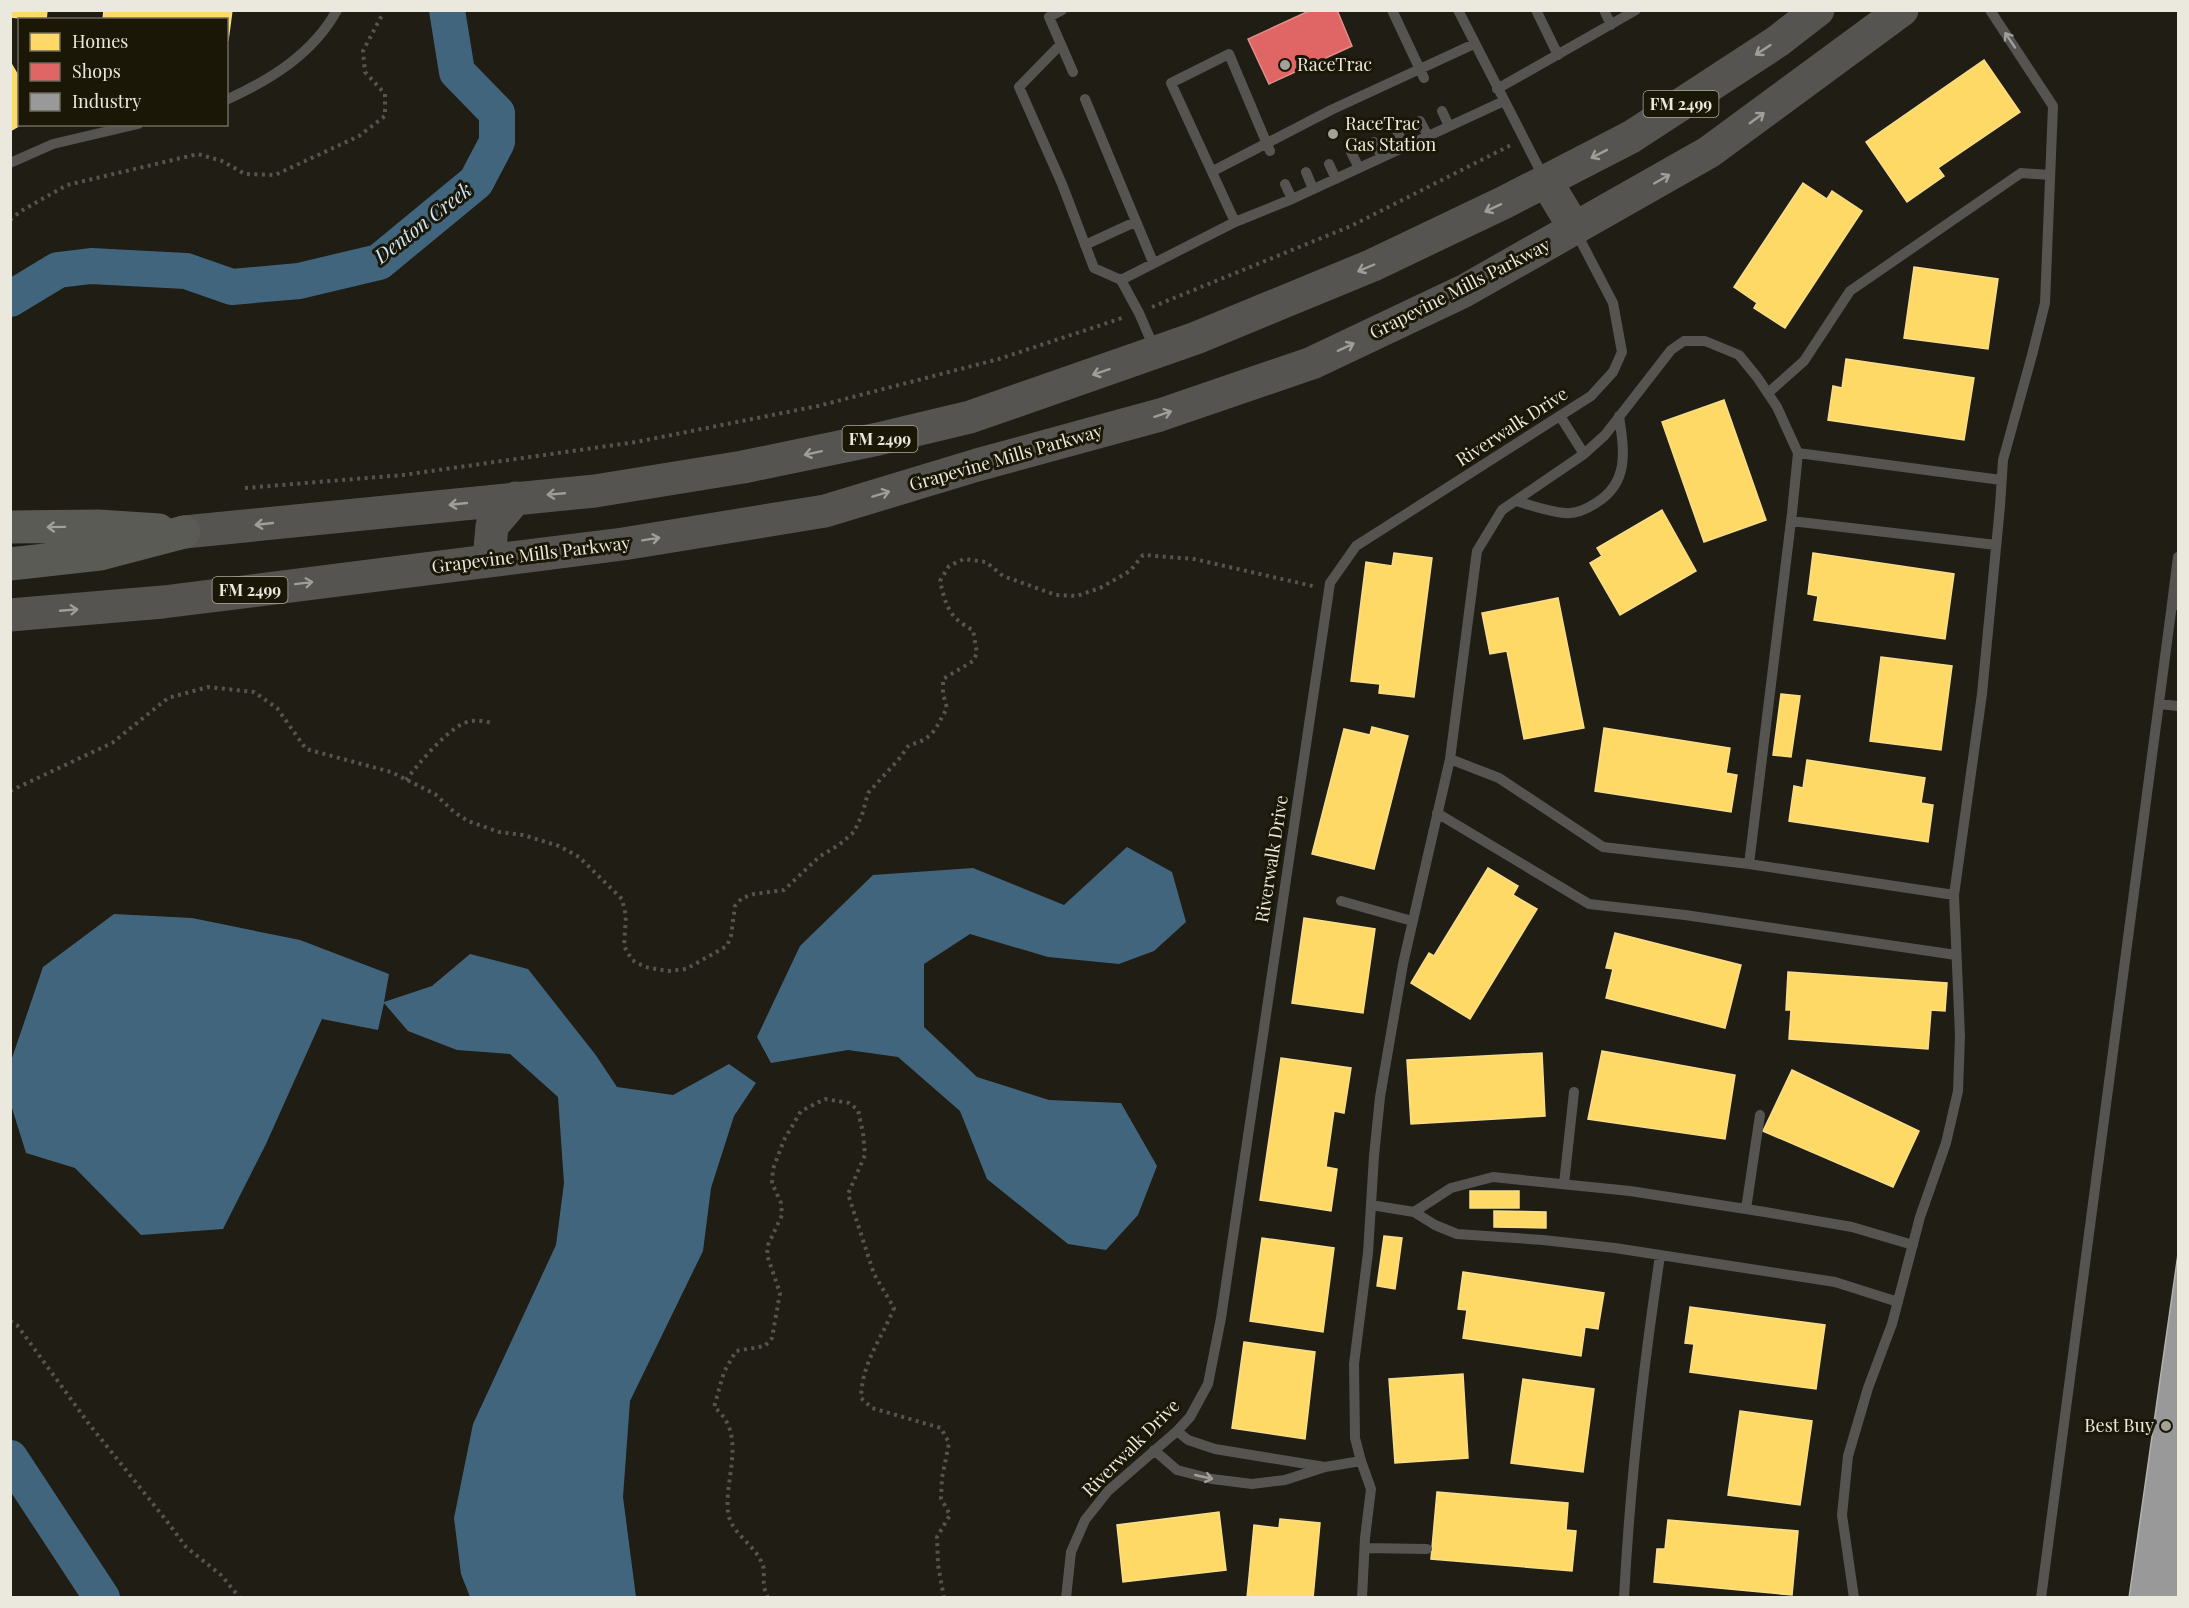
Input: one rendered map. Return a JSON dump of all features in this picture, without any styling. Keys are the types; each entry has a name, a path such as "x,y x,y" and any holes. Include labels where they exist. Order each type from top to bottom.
{"highway":[{"path":"12,527 98,526 184,532"},
{"name":"FM 2499","path":"10,564 100,554 184,532"}],"main road":[{"name":"FM 2499","path":"184,532 595,491 709,473 879,439 970,417 1156,353 1373,265 1631,137 1778,41 1818,10"},
{"name":"Grapevine Mills Parkway","path":"10,615 163,602 623,544 825,511 977,465 1160,415 1312,363 1464,291 1709,152 1902,10"},
{"path":"1546,181 1575,229"},
{"path":"489,561 492,526 516,498"}],"lane":[{"path":"228,99 255,87 283,70 330,24 337,10"},
{"path":"1062,10 1049,17 1073,72"},
{"path":"1392,10 1422,73"},
{"path":"1458,10 1546,181"},
{"path":"1536,10 1558,55"},
{"path":"1604,10 1611,25"},
{"path":"1497,89 1636,10"},
{"path":"1854,1598 1842,1515 1848,1456 1898,1302 1920,1218 1946,1143 1958,1091 1960,1036 1953,895 1982,694 2003,460 2045,303 2053,106 1990,10"},
{"path":"1061,44 1019,87 1062,184 1094,268 1121,280 1139,313 1156,353"},
{"path":"1213,171 1402,83 1474,44"},
{"path":"1235,222 1171,83 1229,54 1267,147"},
{"path":"1085,99 1153,262"},
{"path":"1121,280 1235,222 1292,199 1504,101"},
{"path":"1442,111 1449,126"},
{"path":"1420,121 1428,136"},
{"path":"10,163 53,144 130,126"},
{"path":"1397,131 1405,147"},
{"path":"1374,142 1383,157"},
{"path":"1351,152 1359,168"},
{"path":"1329,164 1336,179"},
{"path":"1306,172 1313,189"},
{"path":"1768,393 1804,361 1850,291 2021,173 2050,175"},
{"path":"1285,184 1292,199"},
{"path":"1085,245 1135,222"},
{"name":"Riverwalk Drive","path":"1066,1596 1071,1552 1085,1520 1108,1491 1190,1417 1208,1384 1221,1318 1330,583 1356,546 1591,396 1613,372 1622,352 1613,303 1575,229"},
{"path":"1365,1597 1365,1548 1371,1489 1355,1438 1354,1364 1368,1253 1380,1097 1412,921 1450,759 1477,551 1502,510 1584,454 1605,435 1671,350 1684,341 1704,341 1739,355 1777,407 1798,453 1749,864"},
{"path":"1560,416 1584,454"},
{"path":"1515,501 1566,513 1585,510 1607,496 1621,474 1624,450 1619,416"},
{"path":"1798,453 2001,480"},
{"path":"1791,521 1996,545"},
{"path":"2042,1598 2159,704 2175,605 2178,557"},
{"path":"2159,704 2178,706"},
{"path":"1450,759 1499,778 1603,847 1749,864 1953,895"},
{"path":"1437,813 1589,904 1685,915 1956,955"},
{"path":"1341,901 1412,921"},
{"path":"1564,1184 1574,1092"},
{"path":"1746,1209 1760,1115"},
{"path":"1414,1212 1451,1188 1493,1177 1630,1191 1746,1209 1852,1227 1913,1245"},
{"path":"1371,1205 1414,1212 1435,1225 1457,1234 1543,1239 1835,1282 1898,1302"},
{"path":"1624,1598 1627,1539 1644,1366 1660,1256"},
{"path":"1177,1431 1188,1440 1215,1449 1325,1467"},
{"path":"1154,1450 1177,1470 1212,1479 1252,1484 1285,1480 1325,1467 1361,1461"},
{"path":"1365,1548 1427,1550"}],"path":[{"path":"10,220 21,211 67,185 198,154 222,161 244,174 275,175 359,136 385,116 385,94 365,72 363,51 382,15 382,10"},
{"path":"245,488 403,475 636,442 829,403 999,358 1139,313 1351,226 1523,139"},
{"path":"10,791 112,743 168,698 208,687 254,692 277,708 306,749 391,772 435,794 454,812 468,821 499,832 523,835 560,846 579,856 622,899 626,916 624,946 632,960 645,967 668,971 686,969 727,946 731,936 735,906 742,898 784,890 819,857 854,832 868,793 909,745 923,741 932,733 947,708 943,693 943,679 973,661 977,653 973,630 957,622 945,601 940,581 950,566 964,559 986,562 1003,576 1056,595 1077,596 1100,588 1130,571 1143,555 1194,559 1329,590"},
{"path":"406,780 418,764 449,733 464,723 477,720 492,723"},
{"path":"768,1598 764,1585 763,1566 747,1540 735,1532 728,1513 734,1450 730,1432 714,1407 724,1372 736,1351 765,1346 772,1338 780,1293 766,1255 768,1245 782,1215 781,1203 772,1183 773,1169 784,1140 801,1111 825,1099 849,1103 858,1110 865,1155 848,1194 874,1275 894,1308 885,1332 870,1356 861,1383 861,1398 872,1408 941,1428 949,1443 942,1478 941,1498 950,1515 938,1537 938,1565 944,1598"},
{"path":"10,1321 17,1325 89,1424 186,1547 221,1575 240,1598"}],"water":[{"path":"1127,847 1172,872 1186,922 1154,951 1119,964 1048,957 970,934 924,964 924,1027 977,1077 1049,1100 1121,1103 1157,1166 1138,1215 1106,1250 1068,1244 987,1179 960,1111 898,1057 848,1050 771,1063 757,1037 800,946 873,875 973,868 1064,905"},
{"path":"114,914 192,918 300,940 389,974 384,1002 432,986 470,954 528,969 595,1054 617,1087 673,1095 729,1064 756,1083 734,1116 711,1188 703,1251 630,1401 623,1497 636,1597 470,1597 461,1574 454,1518 473,1424 556,1245 564,1183 558,1097 510,1054 457,1050 408,1031 384,1003 378,1030 322,1019 266,1144 223,1229 141,1235 75,1168 26,1153 11,1105 11,1061 43,967"}],"building: Homes":[{"path":"10,10 47,10 46,18 10,17"},
{"path":"104,10 232,10 228,40 228,18 103,18"},
{"path":"1984,60 2020,112 1938,168 1944,176 1907,202 1866,142"},
{"path":"10,62 18,76 19,126 10,131"},
{"path":"1803,183 1827,199 1832,191 1862,211 1785,328 1754,308 1757,303 1734,287"},
{"path":"1914,267 1998,279 1988,349 1904,338"},
{"path":"1846,359 1974,378 1964,440 1828,420 1833,386 1842,388"},
{"path":"1724,400 1766,520 1704,542 1662,422"},
{"path":"1662,510 1696,571 1620,615 1590,563 1602,556 1597,548"},
{"path":"1394,553 1432,558 1414,697 1379,693 1380,684 1351,681 1366,562 1392,566"},
{"path":"1813,553 1954,574 1945,639 1814,620 1818,596 1808,594"},
{"path":"1558,598 1584,728 1524,739 1507,651 1490,654 1482,613"},
{"path":"1881,657 1952,666 1941,750 1870,741"},
{"path":"1781,694 1800,696 1791,757 1773,755"},
{"path":"1372,727 1408,736 1374,869 1312,854 1344,729 1370,735"},
{"path":"1604,728 1730,748 1726,773 1737,775 1731,812 1595,791"},
{"path":"1807,760 1925,778 1921,803 1933,805 1928,842 1789,821 1794,786 1803,788"},
{"path":"1488,868 1518,886 1513,895 1537,909 1470,1019 1411,983 1429,953 1434,956"},
{"path":"1304,918 1375,929 1363,1013 1292,1003"},
{"path":"1615,933 1741,965 1725,1028 1606,998 1613,969 1606,968"},
{"path":"1788,972 1947,983 1945,1011 1931,1010 1928,1049 1789,1039 1791,1010 1786,1010"},
{"path":"1602,1051 1735,1075 1725,1139 1588,1119"},
{"path":"1542,1053 1545,1116 1411,1124 1407,1060"},
{"path":"1281,1058 1351,1068 1344,1113 1334,1111 1326,1167 1337,1169 1331,1211 1260,1200"},
{"path":"1792,1070 1919,1131 1893,1187 1763,1131"},
{"path":"1470,1191 1519,1191 1519,1208 1470,1208"},
{"path":"1494,1211 1546,1212 1546,1228 1494,1227"},
{"path":"1384,1236 1402,1238 1395,1289 1377,1286"},
{"path":"1262,1238 1334,1248 1323,1332 1250,1321"},
{"path":"1463,1272 1604,1293 1598,1329 1585,1327 1581,1356 1463,1338 1467,1310 1458,1309"},
{"path":"1690,1307 1825,1325 1816,1389 1690,1372 1694,1344 1685,1343"},
{"path":"1244,1342 1315,1352 1305,1439 1232,1428"},
{"path":"1463,1374 1468,1458 1395,1463 1389,1379"},
{"path":"1523,1379 1594,1389 1583,1472 1511,1463"},
{"path":"1740,1411 1812,1421 1800,1505 1728,1495"},
{"path":"1437,1492 1568,1503 1566,1530 1576,1531 1572,1571 1431,1559"},
{"path":"1219,1512 1226,1570 1123,1582 1117,1525"},
{"path":"1280,1519 1320,1523 1313,1598 1247,1598 1254,1525 1279,1528"},
{"path":"1668,1520 1798,1531 1792,1595 1654,1582 1657,1549 1665,1549"}],"building: Shops":[{"name":"RaceTrac","path":"1311,10 1337,10 1352,46 1269,84 1248,39"}],"building: Industry":[{"name":"Best Buy","path":"2178,1254 2178,1598 2129,1598"}],"waterway":[{"name":"Denton Creek","path":"10,299 58,270 91,266 186,271 232,287 299,281 379,262 476,182 497,142 497,113 457,72 447,10"},
{"name":"Denton Creek","path":"10,1458 102,1598"}],"place":[{"name":"RaceTrac","path":"1285,65"},
{"name":"RaceTrac Gas Station","path":"1333,134"},
{"name":"Best Buy","path":"2166,1426"}]}
